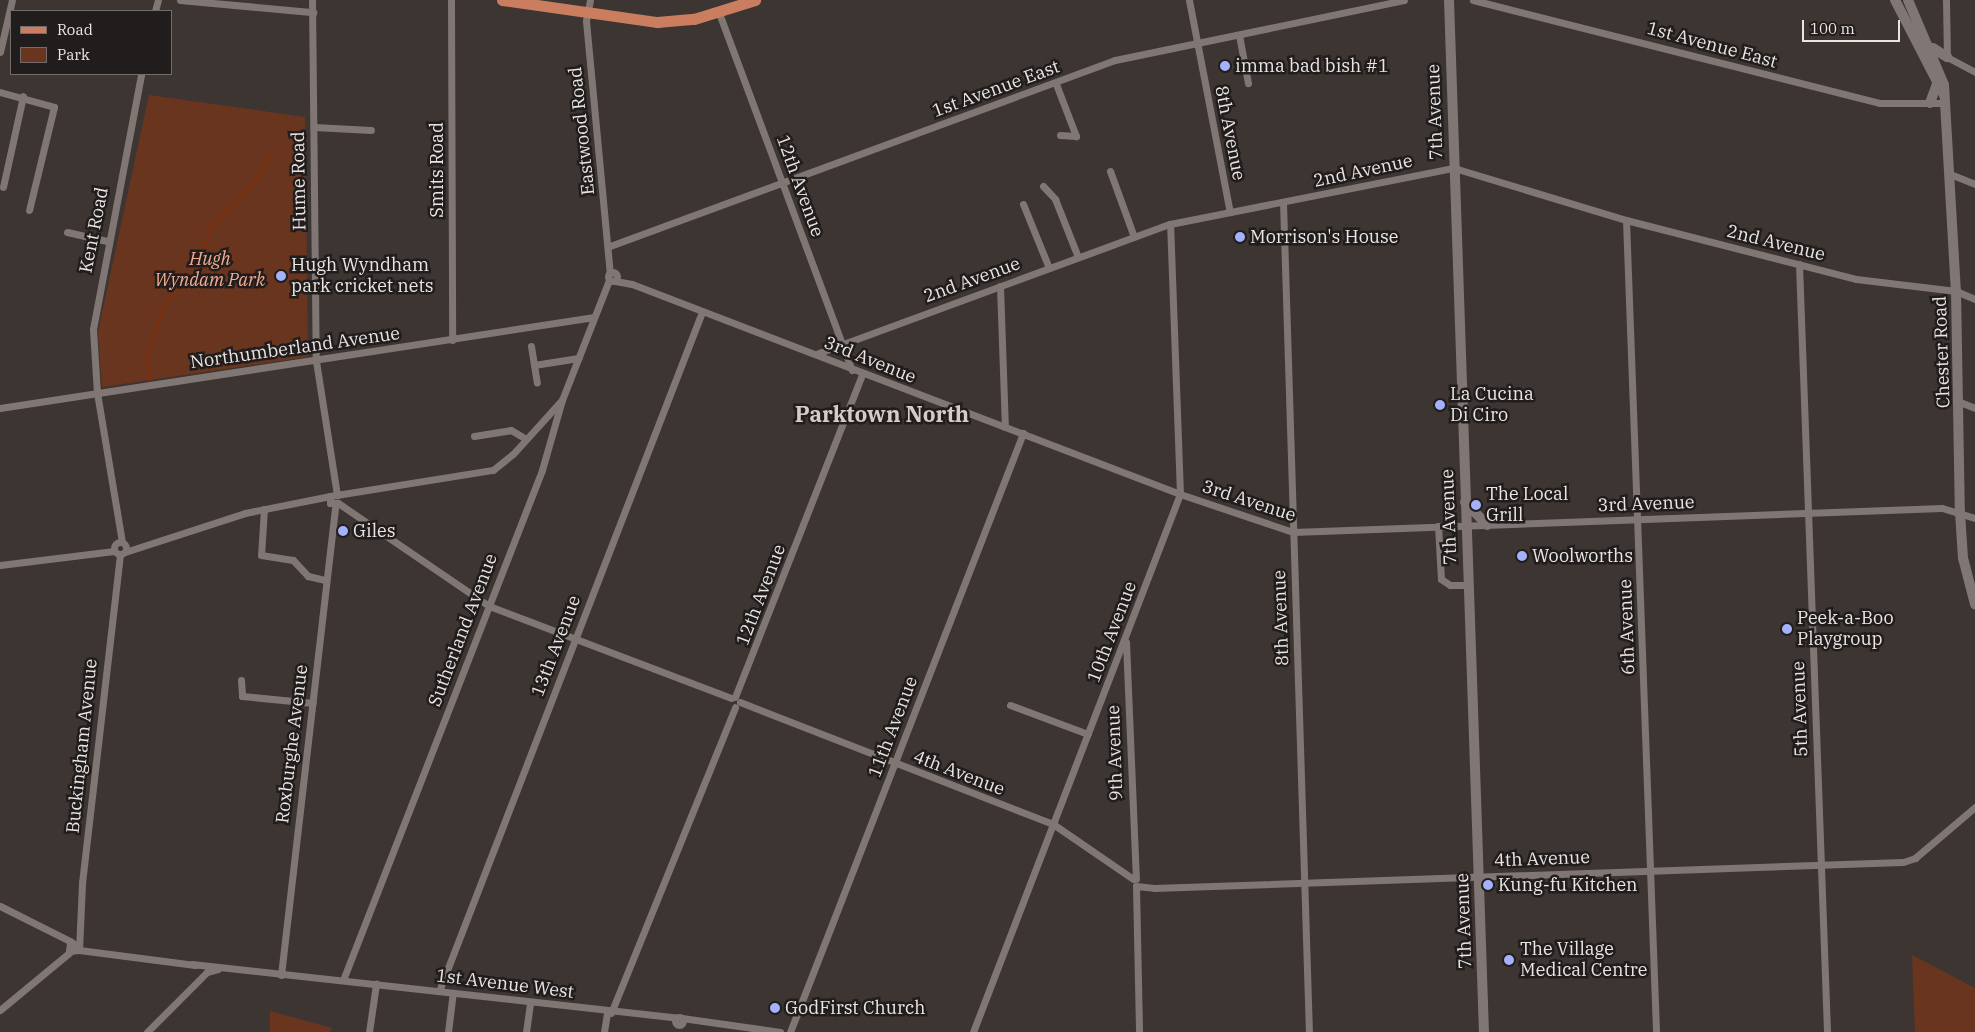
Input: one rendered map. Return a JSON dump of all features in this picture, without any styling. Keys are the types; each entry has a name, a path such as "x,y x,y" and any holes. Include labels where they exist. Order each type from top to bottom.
{"main road":[{"path":"502,0 657,22 719,13 736,4 755,0"},
{"name":"7th Avenue","path":"1449,0 1484,1032"},
{"name":"Chester Road","path":"1896,0 1946,101"},
{"name":"Chester Road","path":"1908,0 1942,73 1946,101 1960,402 1960,512 1964,558 1975,604"},
{"path":"1928,42 1947,57"},
{"path":"1930,103 1937,84"},
{"path":"1465,502 1487,525"}],"street":[{"path":"0,52 12,0"},
{"path":"180,0 313,12"},
{"name":"Hume Road","path":"312,0 316,361"},
{"name":"Smits Road","path":"451,0 452,340"},
{"name":"Eastwood Road","path":"590,0 586,12 613,278"},
{"name":"8th Avenue","path":"1189,0 1230,212"},
{"name":"1st Avenue East","path":"610,246 1056,84 1116,60 1404,0"},
{"name":"1st Avenue East","path":"1473,0 1855,98 1898,105 1946,101"},
{"path":"1946,0 1947,57 1975,72"},
{"name":"12th Avenue","path":"719,13 852,370"},
{"path":"1239,35 1248,83"},
{"name":"Kent Road","path":"119,549 119,528 97,393 94,313 141,75"},
{"path":"1056,84 1076,136 1060,135"},
{"path":"0,92 51,103 55,110 29,210"},
{"path":"3,187 23,96"},
{"path":"314,128 372,130"},
{"name":"2nd Avenue","path":"816,354 1170,224 1454,168 1626,220 1856,279 1956,291 1975,299"},
{"path":"1110,171 1134,237"},
{"path":"1950,174 1975,184"},
{"path":"1043,186 1055,198 1078,257"},
{"name":"8th Avenue","path":"1283,202 1306,881 1309,1032"},
{"path":"1023,204 1048,268"},
{"name":"6th Avenue","path":"1626,220 1639,520 1656,1032"},
{"name":"10th Avenue","path":"973,1032 1180,494 1170,224"},
{"path":"67,232 107,241"},
{"name":"5th Avenue","path":"1799,264 1827,1032"},
{"name":"3rd Avenue","path":"613,278 816,354 862,375 1180,494 1293,532 1942,508 1975,518"},
{"name":"Sutherland Avenue","path":"343,980 542,470 562,400 594,316 613,278"},
{"path":"1000,286 1005,428"},
{"name":"13th Avenue","path":"439,991 702,312"},
{"name":"Northumberland Avenue","path":"0,408 452,340 594,316"},
{"path":"531,346 537,383"},
{"path":"534,365 578,358"},
{"name":"Roxburghe Avenue","path":"281,975 335,499 334,480 316,361"},
{"name":"12th Avenue","path":"604,1032 609,1013 729,718 862,375"},
{"path":"0,565 140,545 264,509 335,499 349,495 488,472 498,468 562,400"},
{"path":"1960,402 1975,408"},
{"path":"474,436 511,430 526,439"},
{"name":"11th Avenue","path":"790,1032 1023,434"},
{"name":"4th Avenue","path":"335,499 489,606 720,697 1053,824 1134,882 1146,888 1909,861 1975,806"},
{"path":"264,509 261,555 292,560 305,575 326,580"},
{"path":"1438,526 1441,579 1450,585 1468,585"},
{"name":"Buckingham Avenue","path":"73,947 78,930 119,549"},
{"name":"9th Avenue","path":"1126,638 1139,1032"},
{"path":"241,680 242,696 313,703"},
{"path":"1010,705 1088,734"},
{"name":"1st Avenue West","path":"0,906 73,947 91,953 192,964 207,968 226,968 343,980 663,1018 679,1024 695,1022 780,1032"},
{"path":"0,1010 59,964 73,947"},
{"path":"147,1032 196,984 207,968"},
{"path":"370,1032 376,984"},
{"path":"448,1032 453,993"},
{"path":"526,1032 530,1002"}],"green space":[{"name":"Hugh Wyndam Park","path":"149,95 305,117 308,357 102,387 98,332"},
{"path":"1912,955 1975,988 1975,1032 1915,1032"},
{"path":"270,1011 332,1028 330,1032 270,1032"}],"waterway":[{"path":"150,384 147,355 164,306 195,271 211,227 250,188 272,154"},
{"path":"275,1027 276,1032"}],"place":[{"name":"imma bad bish #1","path":"1225,66"},
{"name":"Morrison's House","path":"1240,237"},
{"name":"Hugh Wyndham park cricket nets","path":"281,276"},
{"name":"La Cucina Di Ciro","path":"1440,405"},
{"name":"The Local Grill","path":"1476,505"},
{"name":"Giles","path":"343,531"},
{"name":"Woolworths","path":"1522,556"},
{"name":"Peek-a-Boo Playgroup","path":"1787,629"},
{"name":"Kung-fu Kitchen","path":"1488,885"},
{"name":"The Village Medical Centre","path":"1509,960"},
{"name":"GodFirst Church","path":"775,1008"}],"district":[{"name":"Parktown North","path":"882,414"}]}
